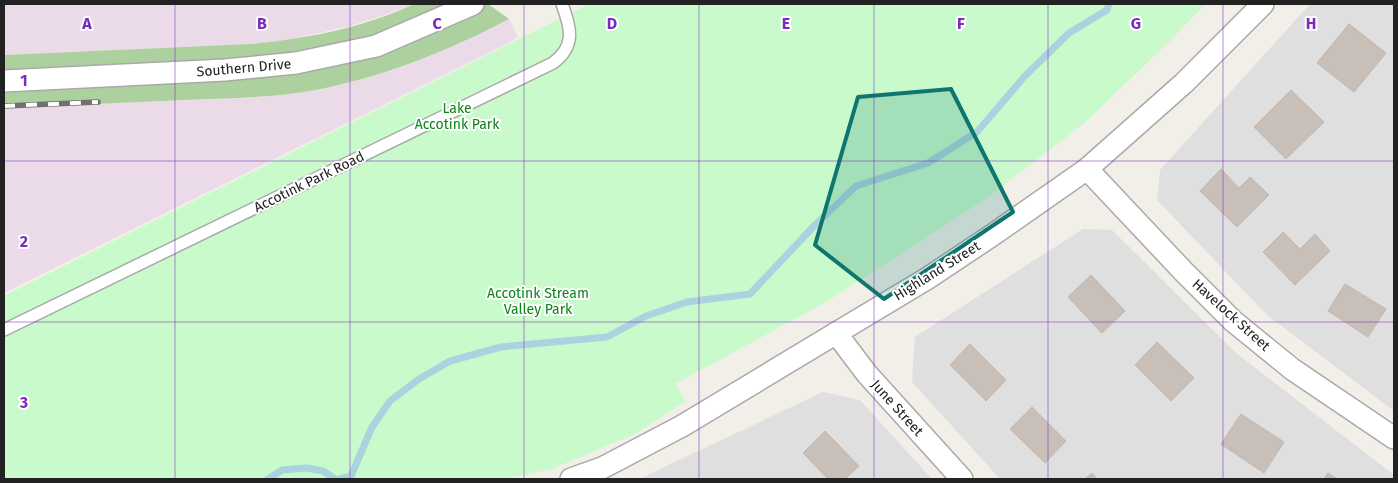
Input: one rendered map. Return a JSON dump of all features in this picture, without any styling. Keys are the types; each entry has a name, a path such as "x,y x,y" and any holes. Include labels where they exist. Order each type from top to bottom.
{"street":[{"name":"Southern Drive","path":"4,81 225,70 296,63 376,46 473,4"},
{"name":"Highland Street","path":"571,479 602,468 682,426 936,272 1087,169 1184,83 1263,4"},
{"name":"Havelock Street","path":"1087,169 1233,321 1292,369 1394,438"},
{"name":"June Street","path":"836,333 866,374 962,479"}],"lane":[{"name":"Accotink Park Road","path":"4,330 553,63 568,48 570,37 562,4"}],"highlighted area":[{"path":"951,89 1013,212 884,299 815,245 858,97"}],"shaded area":[{"path":"4,4 414,4 346,27 286,40 250,44 4,55"},
{"path":"1310,4 1394,4 1394,411 1267,315 1157,200 1160,170"},
{"path":"509,19 518,37 510,42 4,293 4,107 248,98 309,91 358,80 412,63 457,45"},
{"path":"1083,229 1112,230 1236,353 1394,475 1394,479 1000,479 912,382 915,337"},
{"path":"823,392 860,400 932,479 639,479"}],"green space":[{"path":"414,4 488,4 509,19 437,53 362,79 310,91 248,97 4,107 4,55 271,42 354,26 375,20"},
{"name":"Accotink Stream Valley Park","path":"589,4 1205,4 1170,41 1083,124 987,198 826,302 675,384 686,401 635,434 552,469 503,479 4,479 4,296"}],"building":[{"path":"1349,24 1386,53 1354,92 1317,63"},
{"path":"1291,90 1324,122 1286,159 1254,127"},
{"path":"1221,169 1239,188 1250,177 1269,195 1237,227 1200,191"},
{"path":"1283,232 1300,249 1315,234 1330,251 1295,285 1263,252"},
{"path":"1091,275 1125,311 1102,333 1068,297"},
{"path":"1345,284 1386,309 1368,337 1328,311"},
{"path":"1157,342 1194,378 1171,401 1135,365"},
{"path":"970,344 1006,380 986,401 950,365"},
{"path":"1032,407 1066,441 1045,463 1010,429"},
{"path":"1241,414 1284,442 1264,473 1221,444"},
{"path":"825,431 859,466 845,479 828,479 803,453"},
{"path":"1092,473 1097,479 1085,479"},
{"path":"1328,473 1337,479 1324,479"}],"waterway":[{"path":"339,479 351,476 372,427 390,401 419,379 450,361 501,347 607,337 646,316 687,302 750,294 815,225 856,186 928,163 977,132 1024,77 1069,33 1107,10 1109,4"},
{"path":"268,479 282,470 307,468 323,471 335,479"}],"railway":[{"path":"4,106 98,102"}],"park label":[{"name":"Lake Accotink Park","path":"457,116"}]}
